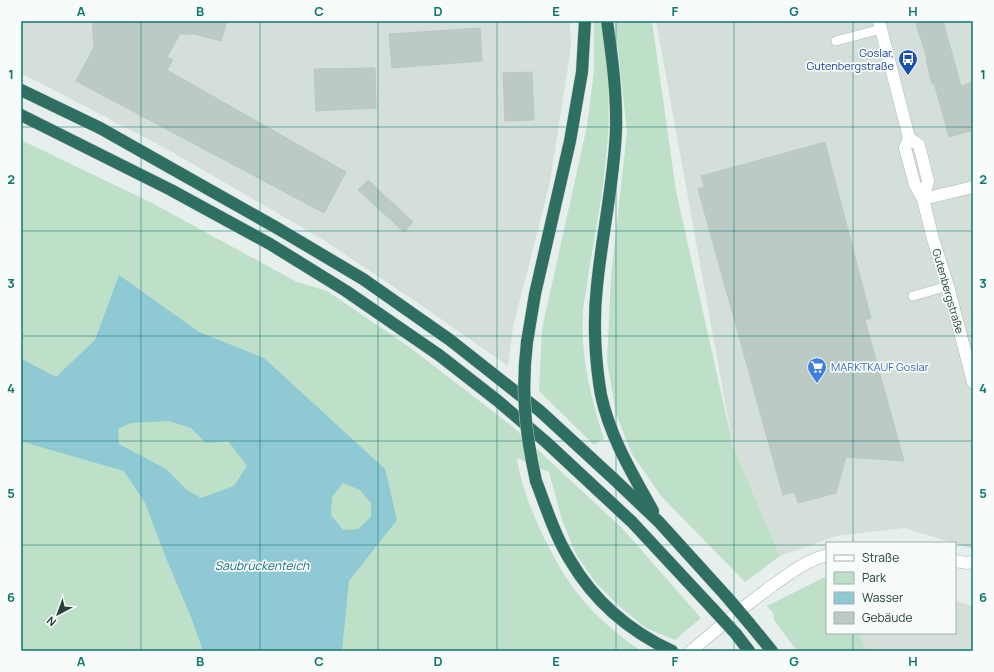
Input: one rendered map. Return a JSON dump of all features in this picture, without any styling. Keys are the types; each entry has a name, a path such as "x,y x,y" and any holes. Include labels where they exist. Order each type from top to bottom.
{"highway":[{"path":"585,21 582,72 570,141 535,294 527,342 524,404 529,449 536,481 558,536 569,560 583,581 618,618 652,642 672,651"},
{"path":"606,21 614,71 616,130 597,287 595,345 601,395 610,425 621,454 659,522"},
{"path":"21,90 100,128 229,200 362,279 450,340 540,411 659,522 727,597 772,651"},
{"path":"21,115 171,190 270,244 346,291 439,355 522,422 632,522 736,634 749,651"}],"street":[{"name":"Gutenbergstraße","path":"880,25 909,138 905,148 915,185 923,199 973,382"},
{"path":"923,199 973,187"},
{"path":"690,651 758,596 799,566 813,558 826,554"},
{"path":"956,561 968,563 973,561"}],"lane":[{"path":"836,41 880,25"},
{"path":"913,296 948,286"}],"shaded area":[{"path":"21,21 570,21 571,47 550,182 513,327 508,366 421,305 322,239 165,148 21,73"},
{"path":"656,21 973,21 973,549 956,544 956,542 950,542 904,528 836,536 780,556 733,446"},
{"path":"956,601 973,606 973,651 867,651 859,634 956,634"}],"green space":[{"path":"594,21 600,21 603,39 608,76 609,113 607,150 603,182 583,312 583,344 585,361 591,393 604,439 594,445 539,391 542,329 587,126 594,71"},
{"path":"615,21 652,21 676,191 733,446 780,556 745,582 661,496 632,454 616,414 607,361 611,277 627,132"},
{"path":"21,140 152,203 297,282 327,291 408,346 512,426 623,529 701,618 675,640 646,628 619,606 595,582 576,554 562,520 549,472 517,458 525,492 532,510 549,547 568,581 599,617 615,632 641,651 21,651"},
{"path":"826,576 826,634 859,634 867,651 797,651 774,620 773,613 767,606"}],"water":[{"name":"Saubrückenteich","path":"119,275 199,332 264,358 385,469 397,520 349,581 342,651 203,651 191,617 145,503 124,471 23,442 21,439 21,305 22,359 56,377 95,340","holes":["168,421 191,428 206,443 228,441 247,466 234,486 201,498 187,490 166,469 119,444 118,429 131,423","343,483 360,490 371,503 371,517 358,529 343,530 331,515 332,497"]}],"building":[{"path":"92,21 227,21 221,41 195,34 180,34 167,57 173,60 167,70 346,172 324,213 76,81 94,47"},
{"path":"915,21 943,21 961,86 973,82 973,130 949,137 934,83 932,84 927,58"},
{"path":"480,28 482,61 392,68 389,34"},
{"path":"375,68 376,108 316,111 314,69"},
{"path":"532,72 534,120 505,121 503,73"},
{"name":"MARKTKAUF Goslar","path":"825,142 871,318 865,320 904,461 846,457 836,493 798,503 795,492 783,495 698,189 704,187 701,176"},
{"path":"368,180 413,222 404,232 358,190"}],"place":[{"name":"Goslar, Gutenbergstraße","path":"908,76"},
{"name":"MARKTKAUF Goslar","path":"817,384"}]}
